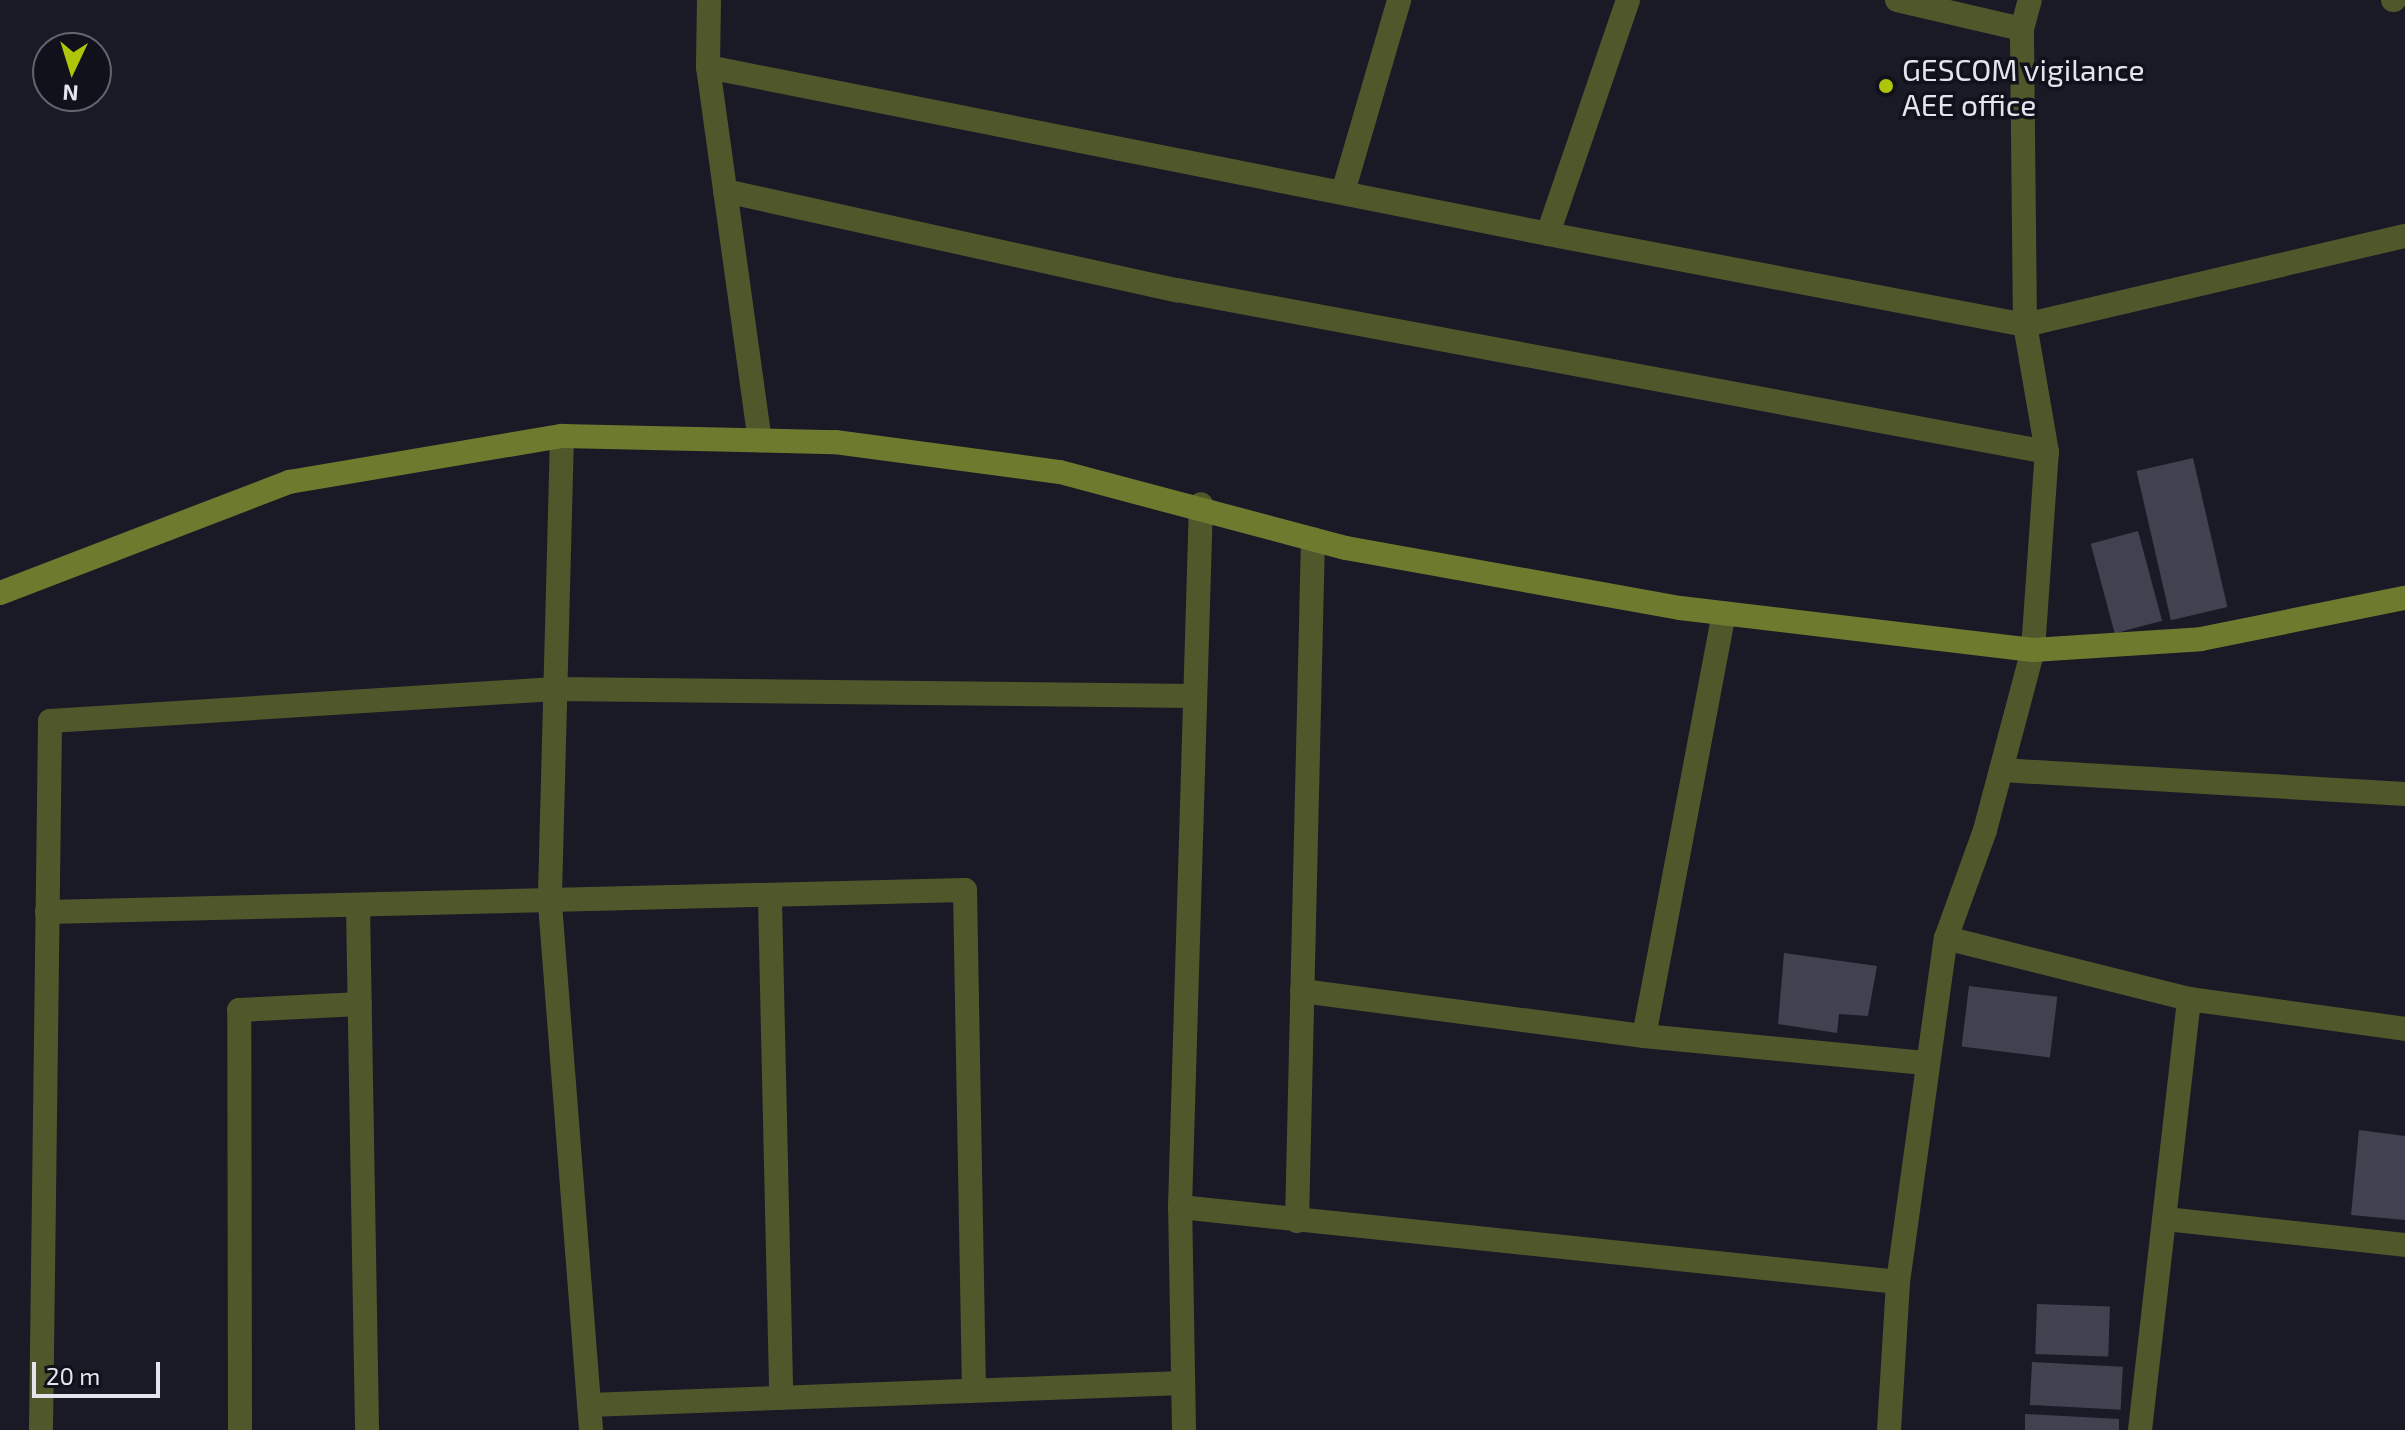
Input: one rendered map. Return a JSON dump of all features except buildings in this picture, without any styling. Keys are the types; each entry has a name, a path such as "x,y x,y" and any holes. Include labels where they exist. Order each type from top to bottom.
{"main road":[{"path":"0,593 289,482 562,436 835,442 1060,472 1201,504 1313,539 1724,613 2033,650 2201,639 2405,598"}],"street":[{"path":"709,0 708,67 760,440"},
{"path":"1343,192 1399,0"},
{"path":"1548,234 1628,0"},
{"path":"1897,0 2022,29"},
{"path":"1889,1430 1898,1282 1925,1063 1946,938 2001,770 2033,650 2047,452 2025,325 2022,29 2030,0"},
{"path":"708,67 2025,325 2405,236"},
{"path":"725,191 1193,293 2047,452"},
{"path":"562,436 550,904 591,1430"},
{"path":"1184,1430 1180,1207 1201,504"},
{"path":"1297,1221 1313,539"},
{"path":"1644,1036 1724,613"},
{"path":"41,1430 50,721 555,689 1195,696"},
{"path":"2001,770 2405,794"},
{"path":"47,912 770,900 965,890 974,1390"},
{"path":"770,900 781,1398"},
{"path":"358,907 367,1430"},
{"path":"1946,938 2189,999 2405,1029"},
{"path":"1302,991 1644,1036 1925,1063"},
{"path":"2140,1430 2189,999"},
{"path":"240,1430 239,1010 360,1004"},
{"path":"1180,1207 1898,1282"},
{"path":"2166,1219 2405,1245"},
{"path":"589,1405 1183,1383"}],"place":[{"name":"GESCOM vigilance AEE office","path":"1886,86"}]}
